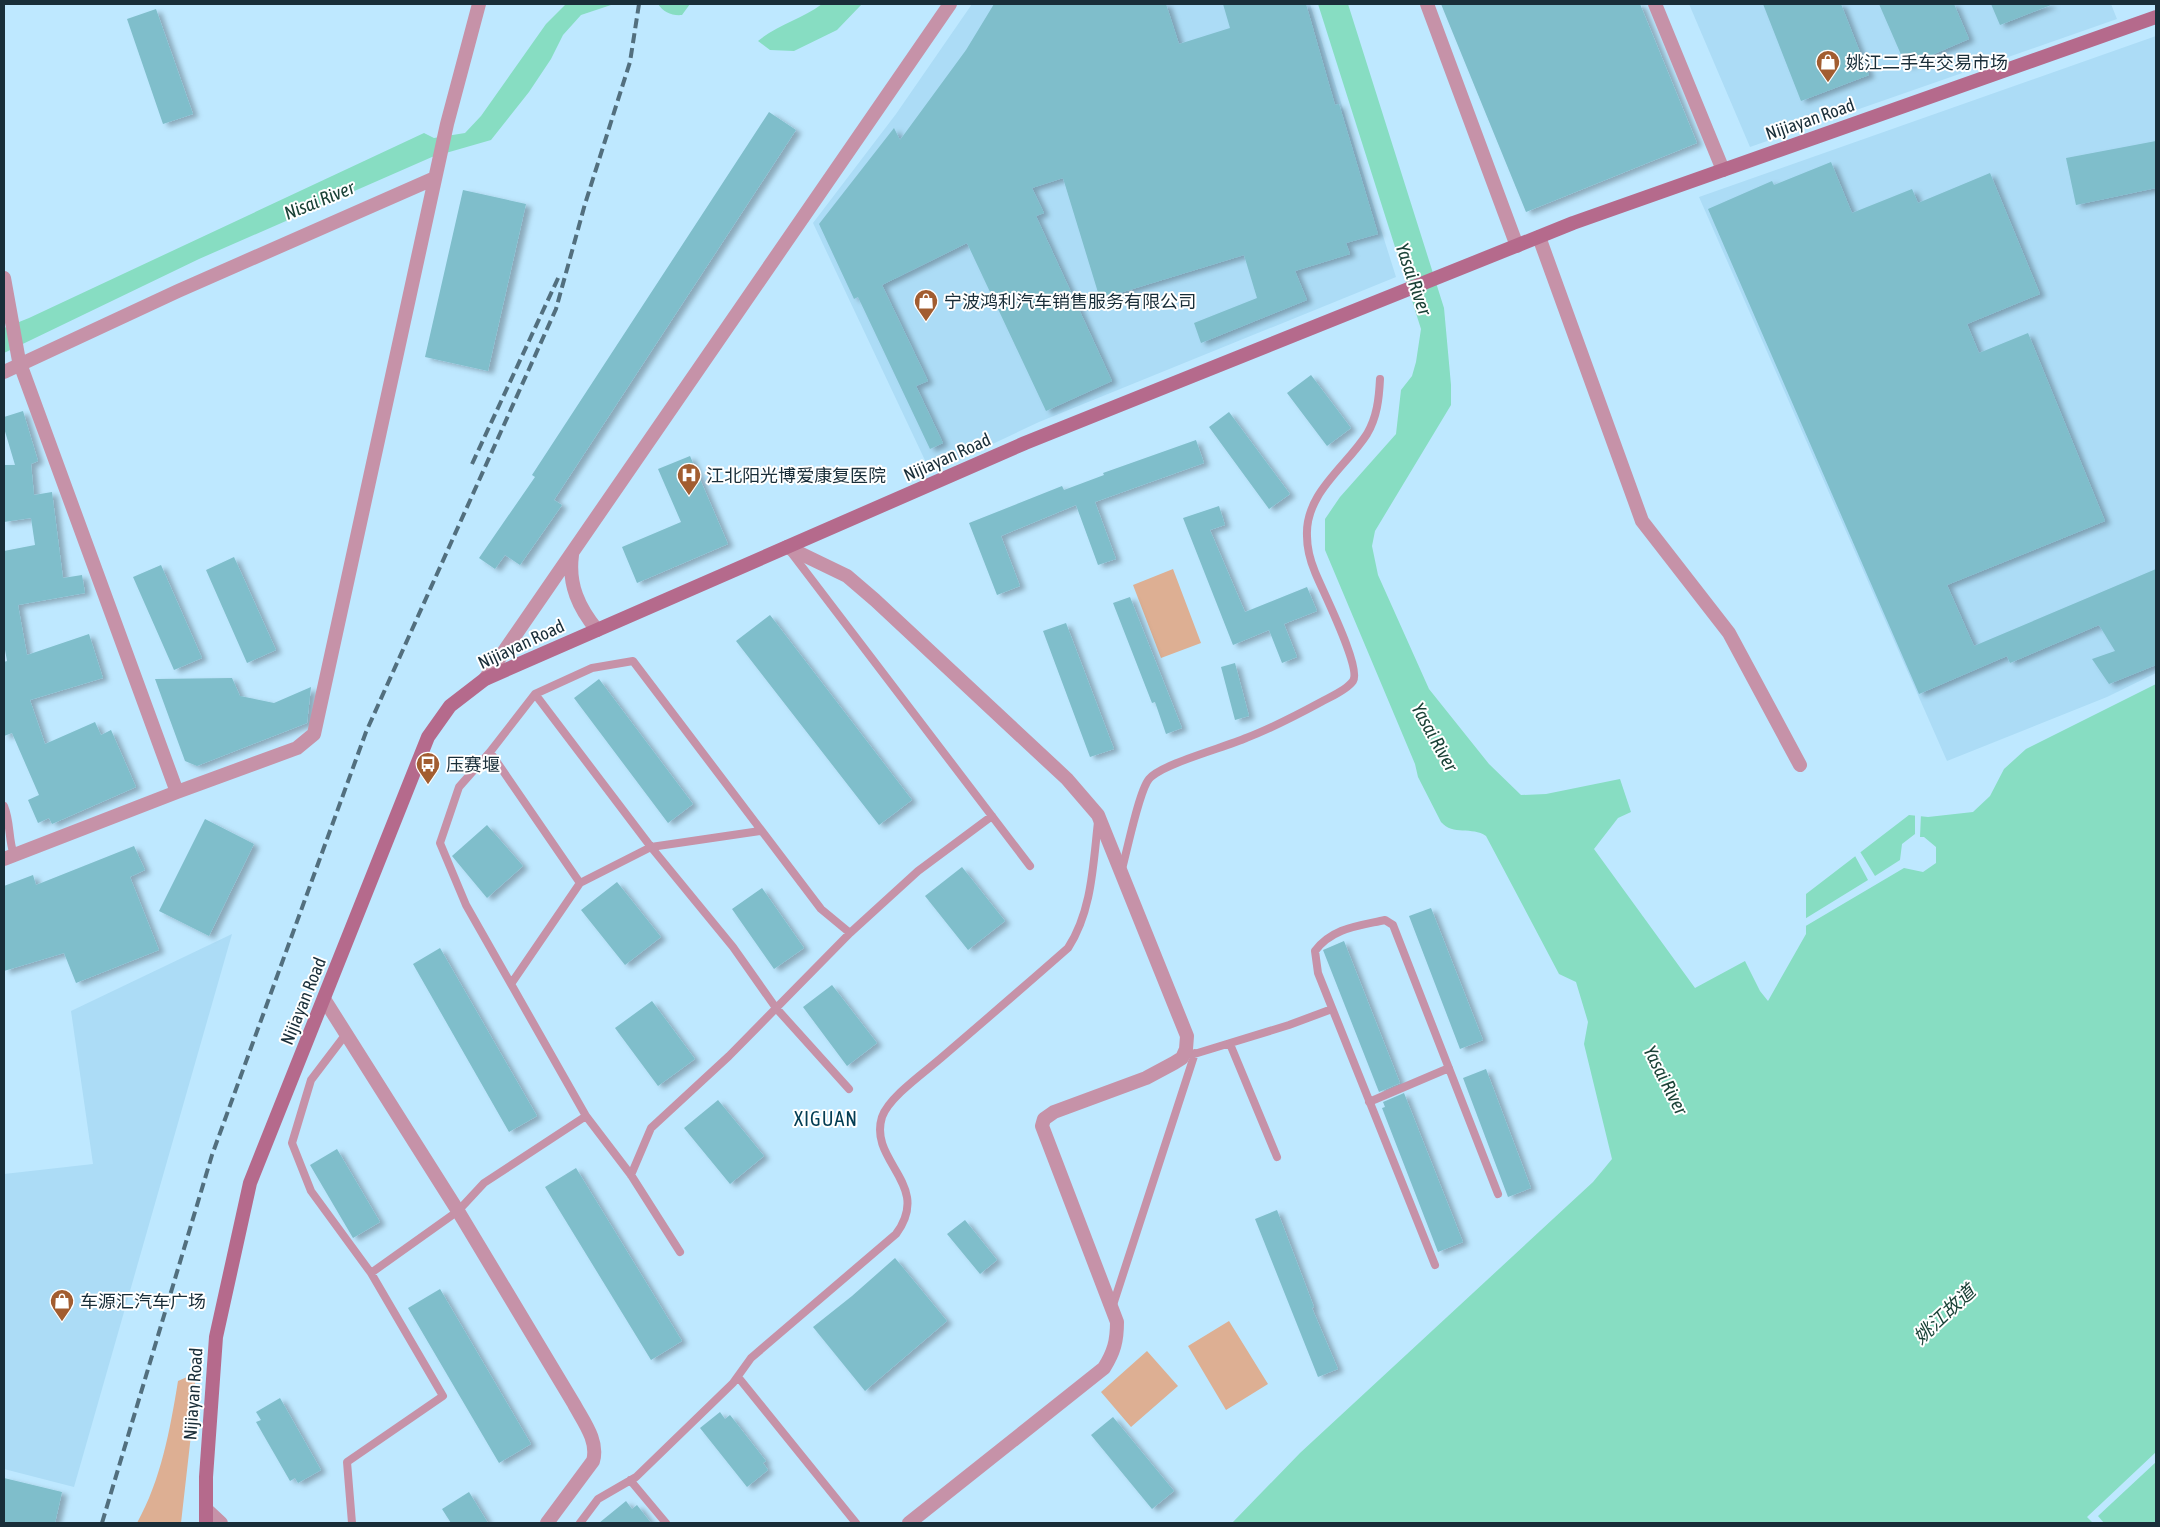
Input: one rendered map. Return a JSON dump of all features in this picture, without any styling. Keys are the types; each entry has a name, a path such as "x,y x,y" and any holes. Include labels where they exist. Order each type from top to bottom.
{"main road":[{"name":"Nijiayan Road","path":"206,1523 216,1337 250,1183 428,737 450,706 485,679 1025,444 1350,312 1539,237 2156,17"}],"street":[{"path":"9,857 297,748 314,734 434,178 479,4"},
{"path":"485,679 950,4"},
{"path":"1426,4 1517,246"},
{"path":"1655,4 1723,170"},
{"path":"4,372 178,291 434,178"},
{"path":"1539,237 1642,521 1729,633 1800,765"},
{"path":"4,278 20,363 177,792"},
{"path":"787,547 846,576 875,600 1067,779 1098,815 1122,870 1187,1036 1186,1049 1189,1056 1146,1078 1054,1112 1044,1120 1042,1126 1117,1322 1117,1338 1113,1353 1104,1368 909,1523"},
{"path":"572,552 570,573 576,597 585,615 597,630"},
{"path":"324,999 458,1211 574,1404 596,1451 594,1461 547,1523"},
{"path":"206,1509 222,1523"}],"lane":[{"path":"1122,870 1149,779 1163,768 1247,738 1286,721 1337,693 1353,681 1356,671 1314,571 1307,547 1306,530 1311,508 1324,486 1368,432 1378,407 1380,379"},
{"path":"787,547 1030,866"},
{"path":"680,1252 631,1175 586,1116 466,905 440,843 459,786 490,752 535,694 592,668 633,661 821,910 850,933"},
{"path":"535,694 650,847 733,948 776,1008 848,1089"},
{"path":"490,752 580,883"},
{"path":"4,806 9,820 9,857"},
{"path":"580,1523 598,1499 636,1478 738,1377 751,1358 896,1234 904,1223 909,1208 907,1193 884,1149 881,1132 882,1118 889,1105 914,1081 1068,948 1078,932 1092,879 1098,815"},
{"path":"631,1175 650,1128 729,1056 850,933 918,871 992,816"},
{"path":"511,984 580,883 650,847 760,831"},
{"path":"1435,1265 1318,973 1315,951 1323,940 1334,933 1385,920 1393,925 1498,1194"},
{"path":"1112,1309 1189,1056 1230,1044 1332,1008"},
{"path":"346,1034 311,1080 292,1143 311,1191 371,1273 443,1396 347,1462 352,1523"},
{"path":"1230,1044 1277,1157"},
{"path":"1369,1102 1449,1068"},
{"path":"371,1273 458,1211 484,1183 586,1116"},
{"path":"738,1377 856,1523"},
{"path":"630,1480 666,1523"}],"shaded area":[{"path":"972,4 1310,4 1396,277 1039,422 931,473 813,223 896,114"},
{"name":"姚江二手车交易市场","path":"1689,4 2111,4 2117,19 1750,147"},
{"path":"2156,36 2156,673 2107,697 1947,761 1699,197"},
{"path":"1173,569 1201,643 1161,658 1133,585"},
{"name":"车源汇汽车广场","path":"232,934 74,1487 4,1469 4,1174 93,1164 71,1011"},
{"path":"1229,1321 1268,1384 1226,1410 1188,1346"},
{"path":"1147,1351 1178,1386 1131,1427 1101,1392"},
{"path":"194,1374 196,1391 181,1523 137,1523 152,1490 164,1454 178,1381"}],"water":[{"name":"Nisai River","path":"566,4 614,4 581,15 563,35 551,59 529,92 491,140 432,157 199,259 4,353 4,328 424,133 434,138 465,133 481,116 546,24"},
{"path":"658,4 690,4 682,15 678,15 665,11"},
{"path":"822,4 862,4 837,30 794,51 770,50 758,41 765,35"},
{"path":"1318,4 1348,4 1444,308 1451,405 1375,531 1372,546 1378,575 1429,689 1489,764 1521,795 1546,794 1620,779 1631,812 1618,818 1594,849 1695,988 1745,961 1760,991 1768,1001 1806,934 1806,894 1909,815 1928,817 1973,812 1990,796 2004,769 2026,749 2156,684 2156,1523 1232,1523 1300,1453 1593,1182 1612,1159 1584,1044 1588,1022 1576,982 1559,974 1486,836 1481,833 1451,829 1441,822 1418,777 1415,764 1325,550 1325,519 1340,497 1396,434 1401,390 1412,376 1421,329"}],"pier":[{"path":"1915,813 1921,814 1920,837 1924,837 1936,847 1936,863 1923,872 1904,868 1804,927 1803,920 1868,880 1854,854 1859,850 1875,876 1900,860 1902,844 1915,834"},
{"path":"2156,1452 2156,1462 2098,1516 2104,1523 2093,1523 2087,1517"}],"building":[{"path":"994,4 1166,4 1179,44 1230,28 1223,4 1306,4 1335,105 1339,104 1378,234 1346,243 1350,254 1295,271 1307,300 1201,343 1194,323 1257,298 1244,255 1100,299 1063,178 1032,188 1044,213 1036,216 1112,381 1046,411 967,243 882,285 928,381 916,386 943,443 930,449 858,297 854,299 819,224 894,128 900,140 966,50"},
{"path":"1441,4 1640,4 1697,143 1526,212"},
{"path":"1763,4 1841,4 1869,75 1801,101"},
{"path":"1879,4 1954,4 1969,39 1906,66"},
{"path":"1991,4 2051,4 2051,5 2000,25"},
{"path":"156,9 193,114 163,124 127,19"},
{"path":"769,112 796,130 554,500 562,505 520,565 505,555 495,569 479,558 535,477 532,475"},
{"path":"2156,141 2156,188 2076,205 2066,158"},
{"path":"1831,162 1852,213 1912,189 1918,203 1990,173 2040,294 1967,324 1979,353 2028,333 2105,521 1947,585 1974,646 2156,569 2156,665 2109,684 2092,659 2115,651 2099,625 2010,663 2007,656 1919,694 1708,209 1772,181 1774,185"},
{"path":"463,190 526,204 488,371 425,357"},
{"path":"1311,375 1351,428 1327,446 1287,393"},
{"path":"23,411 38,461 31,464 34,495 52,492 63,578 82,575 85,593 18,605 27,655 89,634 103,678 30,700 45,744 95,722 101,735 111,730 136,787 52,824 49,818 38,823 28,800 39,795 12,733 4,736 4,662 7,661 4,644 4,551 35,545 31,518 4,522 4,465 15,465 4,428 4,417"},
{"path":"1229,412 1290,494 1269,509 1209,427"},
{"path":"1196,440 1204,463 1095,502 1116,559 1098,565 1076,505 1001,536 1020,586 997,595 969,523 1062,486 1064,490 1104,475 1103,473"},
{"name":"江北阳光博爱康复医院","path":"690,456 728,544 637,583 622,547 681,522 658,469"},
{"path":"1219,506 1225,525 1210,530 1245,612 1307,587 1317,611 1284,624 1297,657 1282,663 1269,630 1233,645 1183,518"},
{"path":"234,557 276,650 247,663 206,570"},
{"path":"161,565 202,658 174,670 133,577"},
{"path":"1130,597 1182,728 1166,734 1155,702 1152,703 1113,603"},
{"path":"770,615 912,800 879,825 736,641"},
{"path":"1066,623 1114,749 1090,757 1043,631"},
{"path":"1235,663 1249,716 1235,720 1221,667"},
{"path":"232,678 240,696 274,703 311,687 307,723 197,766 185,761 155,679"},
{"path":"599,679 693,804 668,823 574,698"},
{"path":"205,819 254,844 209,936 159,911"},
{"path":"487,825 523,866 487,898 452,856"},
{"path":"134,846 145,870 130,877 159,950 76,983 64,953 4,971 4,886 33,875 36,885"},
{"path":"962,867 1005,921 968,950 925,896"},
{"path":"617,882 661,937 625,965 581,910"},
{"path":"762,888 804,948 774,969 732,909"},
{"path":"1431,908 1483,1040 1460,1049 1409,916"},
{"path":"1344,941 1400,1083 1379,1092 1323,950"},
{"path":"440,948 537,1116 509,1132 413,964"},
{"path":"832,985 877,1043 847,1066 803,1007"},
{"path":"652,1001 695,1059 658,1086 615,1028"},
{"path":"1486,1069 1531,1188 1508,1197 1463,1078"},
{"path":"1404,1093 1463,1242 1438,1252 1382,1108 1385,1107 1383,1102"},
{"path":"718,1100 764,1156 730,1184 684,1128"},
{"path":"337,1149 380,1222 353,1238 310,1165"},
{"path":"576,1168 682,1341 651,1360 545,1187"},
{"path":"1277,1210 1314,1307 1312,1308 1338,1369 1318,1377 1255,1219"},
{"path":"965,1220 997,1260 980,1274 947,1234"},
{"path":"895,1258 947,1321 865,1391 813,1327"},
{"path":"440,1289 531,1444 499,1463 408,1308"},
{"path":"280,1398 321,1470 298,1483 295,1478 290,1481 256,1422 261,1420 256,1412"},
{"path":"720,1412 725,1419 730,1415 766,1461 763,1463 768,1470 747,1487 700,1428"},
{"path":"1113,1417 1174,1491 1152,1509 1091,1435"},
{"path":"4,1478 62,1492 55,1523 4,1523"},
{"path":"469,1492 488,1523 451,1523 442,1509"},
{"path":"626,1501 632,1509 637,1505 651,1523 599,1523"}],"railway":[{"path":"102,1523 212,1155 366,732 556,309 585,204 630,62 639,4"},
{"path":"472,464 560,274"}],"place":[{"name":"姚江二手车交易市场","path":"1828,83"},
{"name":"宁波鸿利汽车销售服务有限公司","path":"926,322"},
{"name":"江北阳光博爱康复医院","path":"689,496"},
{"name":"压赛堰","path":"428,785"},
{"name":"车源汇汽车广场","path":"62,1322"}],"district":[{"name":"XIGUAN","path":"826,1118"}],"water label":[{"name":"Yasai River","path":"1414,279"},
{"name":"Yasai River","path":"1435,737"},
{"name":"Yasai River","path":"1666,1080"},
{"name":"姚江故道","path":"1944,1314"}]}
